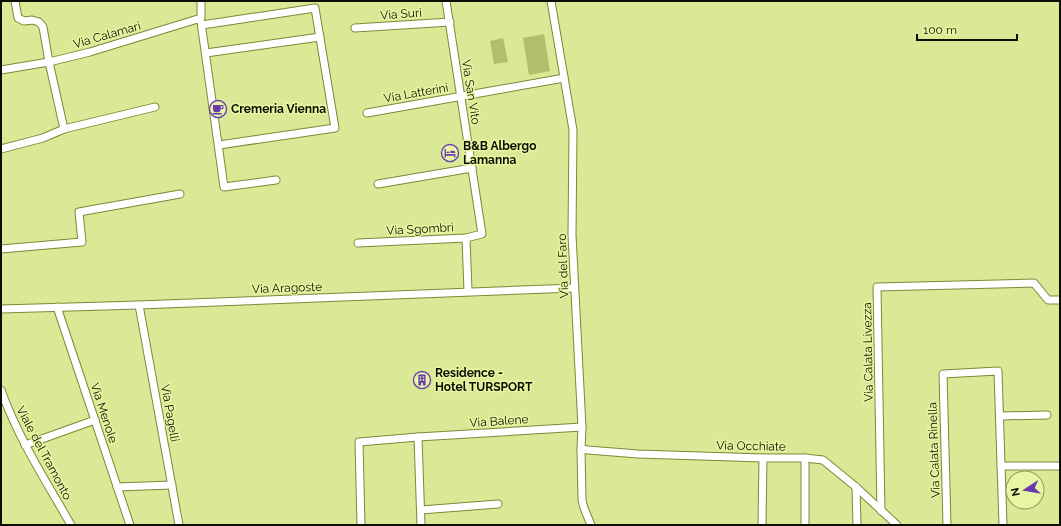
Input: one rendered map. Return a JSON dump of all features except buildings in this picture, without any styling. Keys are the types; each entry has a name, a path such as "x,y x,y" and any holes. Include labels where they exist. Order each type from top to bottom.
{"street":[{"path":"15,1 18,18 24,21 32,20 39,22 43,27 64,129"},
{"path":"201,1 201,22 224,187 276,180"},
{"name":"Via San Vito","path":"446,1 482,234"},
{"name":"Via del Faro","path":"546,1 551,4 573,130 572,235 582,427 582,500 591,525"},
{"name":"Via Calamari","path":"1,70 49,62 201,22 315,8 320,37"},
{"name":"Via Suri","path":"355,28 450,22"},
{"path":"206,53 320,37 335,128 219,144"},
{"name":"Via Latterini","path":"367,113 564,78"},
{"path":"1,149 43,138 64,129 154,107"},
{"path":"378,184 472,168"},
{"path":"1,249 82,242 79,212 180,194"},
{"name":"Via Sgombri","path":"358,243 466,238 482,234"},
{"path":"466,238 468,292"},
{"name":"Via Calata Livezza","path":"881,511 878,287 1034,283 1048,300 1060,300"},
{"name":"Via Aragoste","path":"1,309 574,288"},
{"name":"Via Pagelli","path":"139,305 179,525"},
{"name":"Via Menole","path":"57,307 130,525"},
{"name":"Via Calata Rinella","path":"947,525 943,374 998,371 1000,416"},
{"name":"Viale del Tramonto","path":"1,390 6,405 25,445 70,525"},
{"path":"1003,525 1000,416 1047,415"},
{"path":"25,445 95,420"},
{"name":"Via Balene","path":"361,525 359,442 582,427"},
{"path":"418,437 421,525"},
{"name":"Via Occhiate","path":"581,449 638,454 805,458 823,460 856,487 897,525"},
{"path":"762,525 763,458"},
{"path":"805,458 805,525"},
{"path":"1001,466 1060,466"},
{"path":"117,487 172,485"},
{"path":"856,487 857,525"},
{"path":"421,510 498,504"}],"green space":[{"path":"544,34 550,71 529,75 523,38"},
{"path":"503,38 508,62 494,64 490,41"}],"place":[{"name":"Cremeria Vienna","path":"218,109"},
{"name":"B&B Albergo Lamanna","path":"450,153"},
{"name":"Residence - Hotel TURSPORT","path":"422,380"}]}
